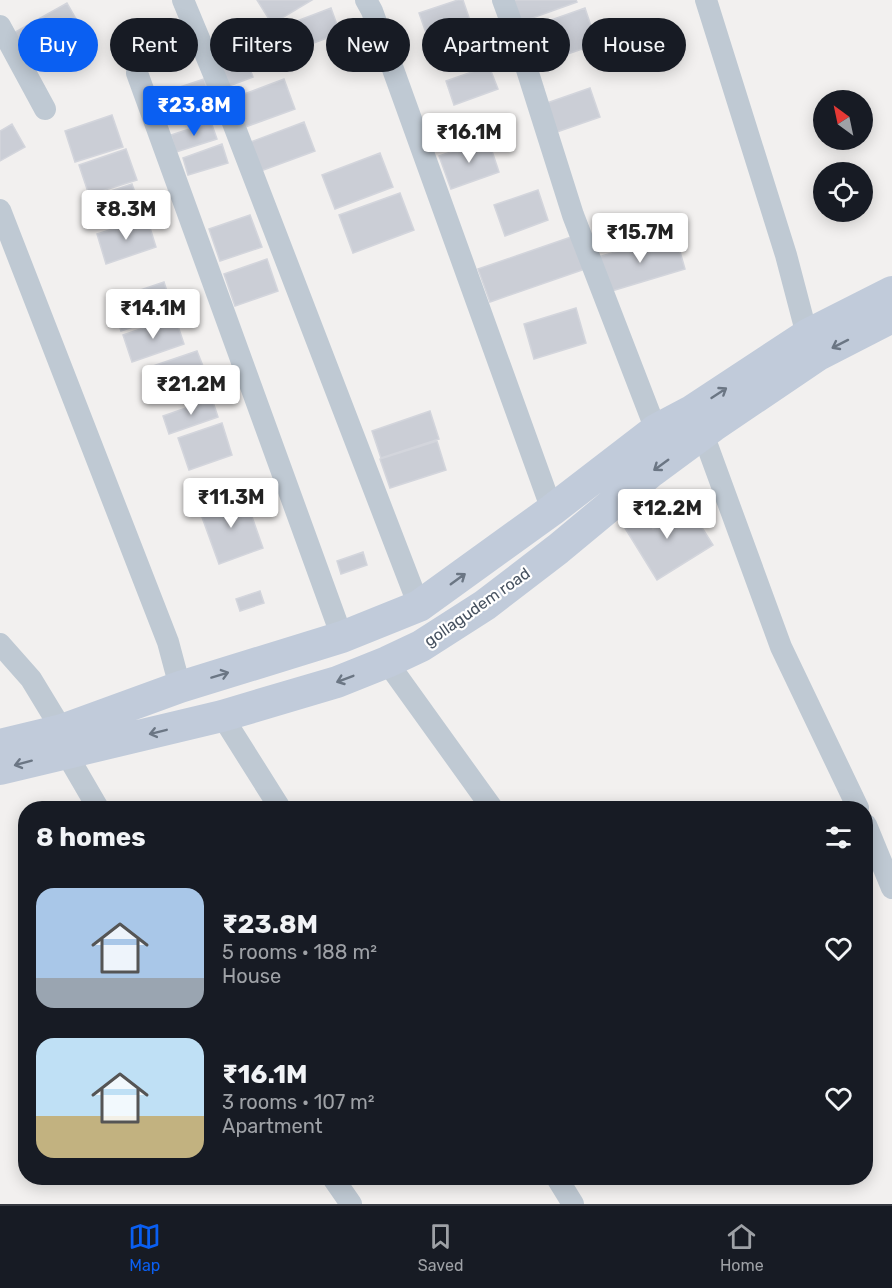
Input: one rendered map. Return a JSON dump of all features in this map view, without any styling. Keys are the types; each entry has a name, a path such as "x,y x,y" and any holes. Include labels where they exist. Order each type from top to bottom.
{"street":[{"path":"183,0 220,89 419,606"},
{"path":"366,0 372,11 552,510"},
{"path":"503,0 573,215 656,430"},
{"path":"706,0 786,255 807,335"},
{"path":"0,26 45,109"},
{"path":"137,73 342,637"},
{"path":"0,210 168,642 180,687"},
{"name":"gollagudem road","path":"0,745 64,742 222,716 337,682 421,646 485,605 558,549 652,471 697,423 807,335 892,292"},
{"name":"gollagudem road","path":"0,769 64,742 180,687 342,637 419,606 552,510 656,430 697,423 818,355 892,317"},
{"path":"697,423 781,647 855,801"},
{"path":"0,644 31,679 94,801"},
{"path":"387,662 487,801"},
{"path":"222,716 276,801"},
{"path":"879,854 892,888"},
{"path":"338,1185 351,1204"},
{"path":"561,1185 573,1204"}],"building":[{"path":"257,0 312,0 282,18 268,18"},
{"path":"463,0 469,18 422,18 422,22 419,13"},
{"path":"513,0 576,0 577,2 532,18 520,18"},
{"path":"67,3 76,18 40,18"},
{"path":"331,8 335,18 326,18 326,38 314,43 314,18 305,18"},
{"path":"585,8 588,18 582,18 582,49 570,53 570,18 557,18"},
{"path":"18,31 18,49 10,35"},
{"path":"215,72 251,72 253,77 221,89"},
{"path":"472,72 491,72 498,89 454,105 446,81"},
{"path":"204,79 214,109 172,123 162,93"},
{"path":"284,79 295,109 237,130 226,101"},
{"path":"590,88 600,117 554,133 544,104"},
{"path":"112,115 123,147 75,162 65,131"},
{"path":"211,122 217,139 176,152 171,135"},
{"path":"304,122 315,151 258,172 248,143"},
{"path":"12,124 25,147 0,161 0,131"},
{"path":"488,139 499,172 451,189 439,156"},
{"path":"222,144 228,163 188,175 183,158"},
{"path":"126,149 137,180 89,195 79,165"},
{"path":"380,153 393,187 335,209 322,175"},
{"path":"132,184 142,212 96,226 87,199"},
{"path":"538,190 548,220 505,236 494,205"},
{"path":"400,193 414,230 353,253 339,215"},
{"path":"250,215 262,247 220,261 209,229"},
{"path":"147,218 156,247 106,264 97,234"},
{"path":"675,234 685,269 605,293 595,258"},
{"path":"574,236 585,269 490,302 478,269"},
{"path":"267,259 278,291 235,306 224,274"},
{"path":"164,282 174,313 121,331 111,300"},
{"path":"576,308 586,343 534,359 524,324"},
{"path":"175,317 184,344 132,362 123,335"},
{"path":"197,351 203,366 153,384 147,368"},
{"path":"212,399 218,417 169,434 163,416"},
{"path":"430,411 439,439 381,458 372,431"},
{"path":"222,423 232,455 189,470 178,438"},
{"path":"437,441 446,470 390,488 380,459"},
{"path":"244,494 263,548 219,564 199,509"},
{"path":"640,507 653,529 689,507 713,545 657,580 620,520"},
{"path":"363,552 367,565 341,574 337,561"},
{"path":"260,591 264,603 240,611 236,599"}]}
